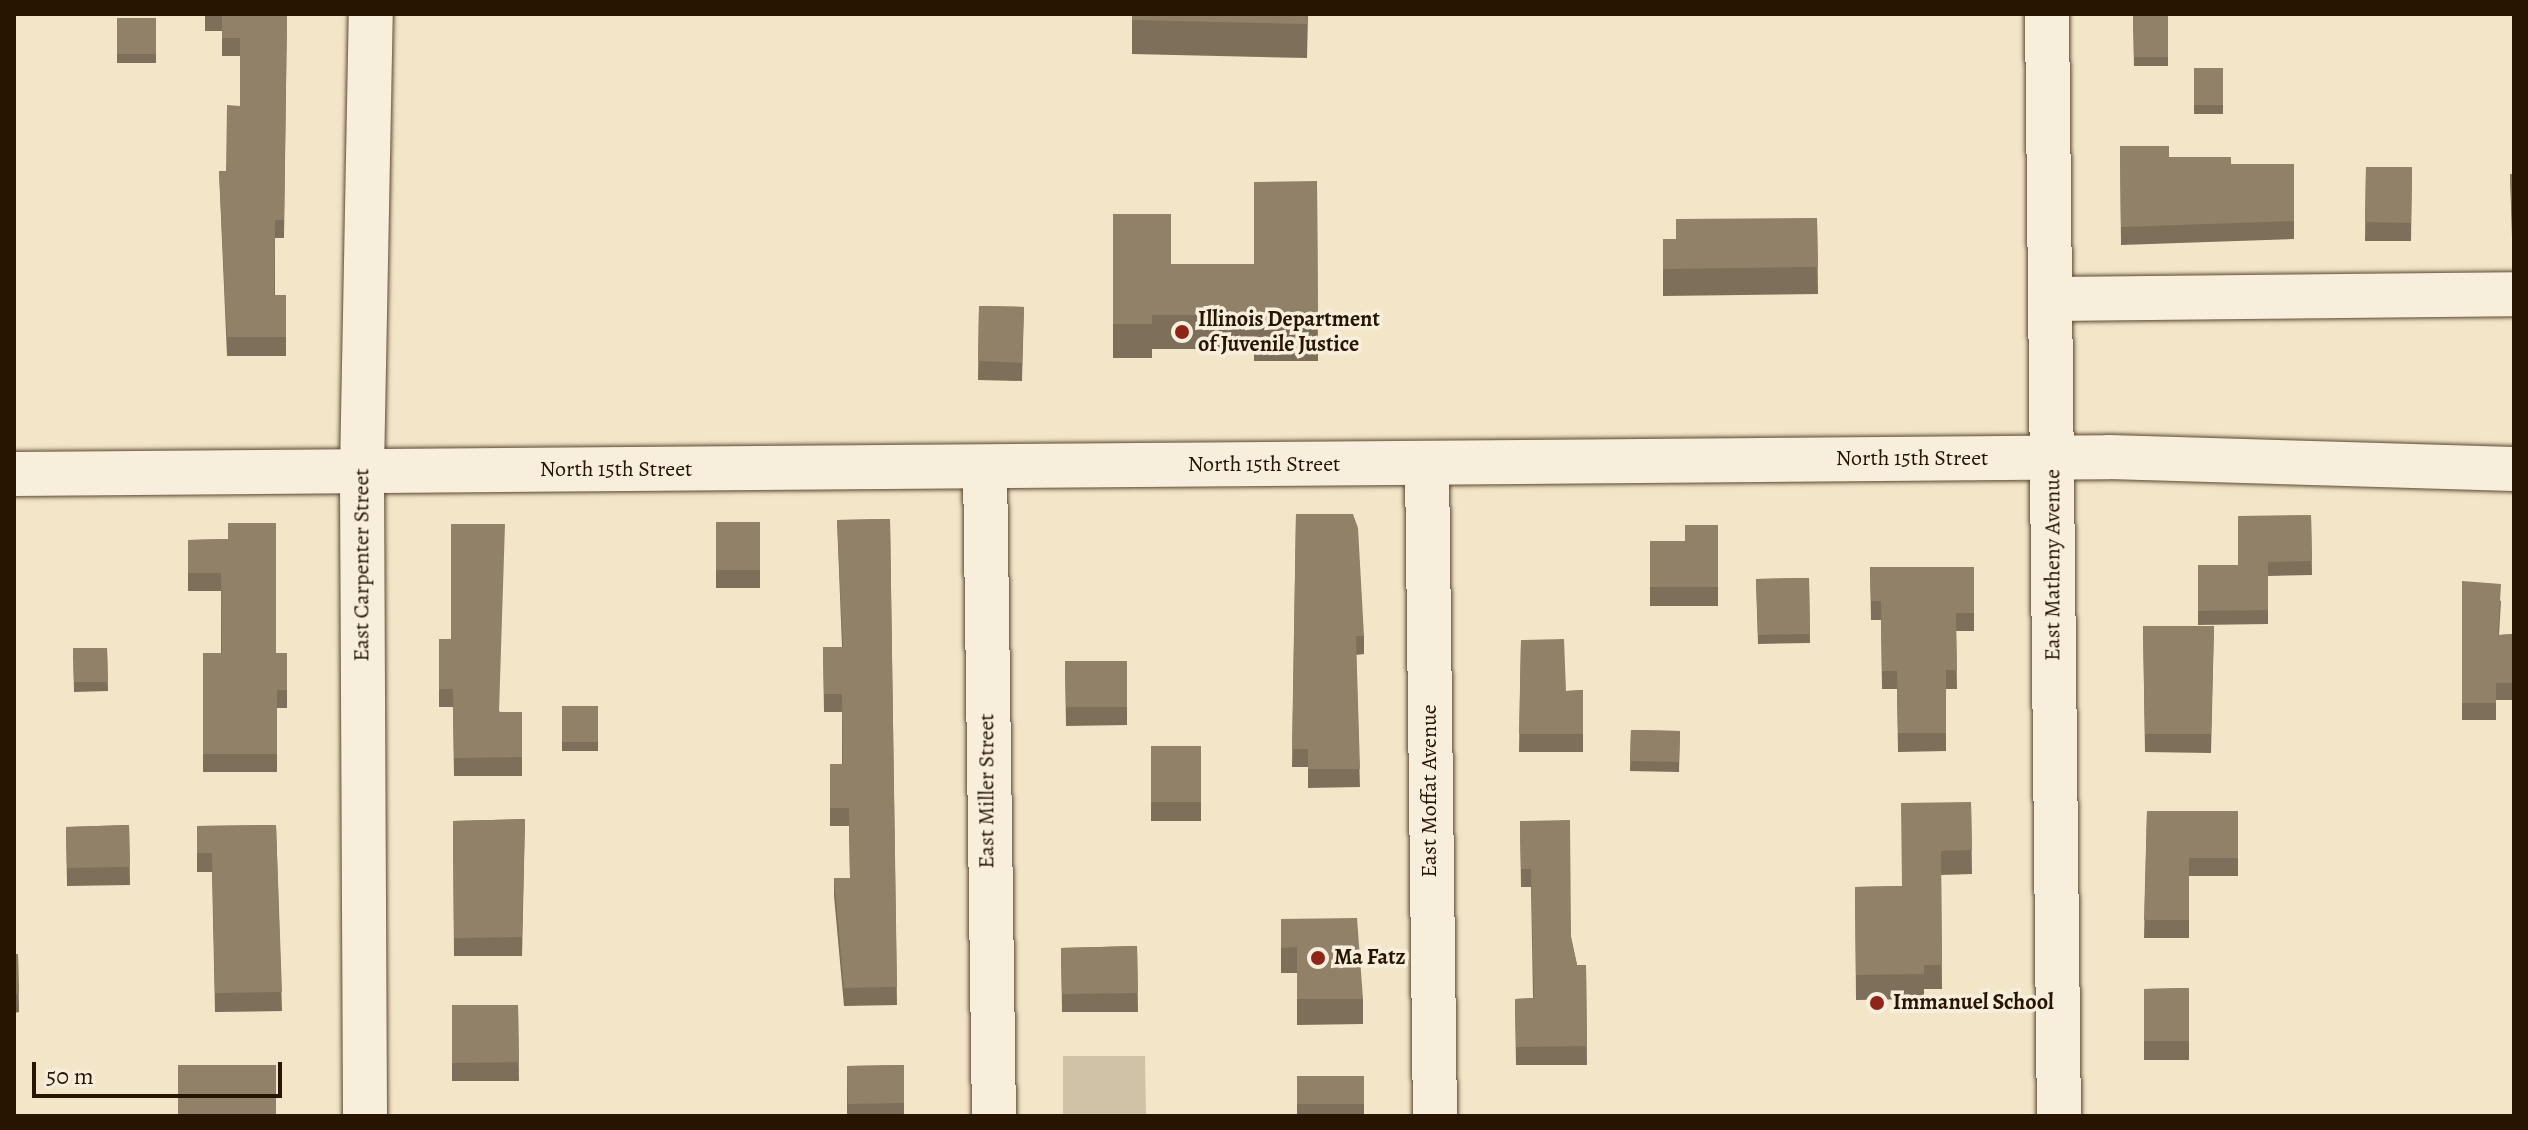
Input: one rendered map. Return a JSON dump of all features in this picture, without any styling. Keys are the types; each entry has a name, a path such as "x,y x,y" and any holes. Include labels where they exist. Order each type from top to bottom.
{"street":[{"name":"East Carpenter Street","path":"365,1116 362,470 371,14"},
{"name":"East Matheny Avenue","path":"2047,14 2059,1116"},
{"path":"2051,299 2514,294"},
{"name":"North 15th Street","path":"14,474 1427,465 2052,457 2514,469"},
{"name":"East Moffat Avenue","path":"1427,465 1435,1116"},
{"name":"East Miller Street","path":"985,467 994,1116"}],"shaded area":[{"path":"1063,1056 1145,1056 1146,1116 1063,1116"}],"building":[{"path":"222,14 287,14 284,220 275,220 274,295 286,295 286,337 227,337 219,171 226,171 227,105 240,106 240,38 222,38"},
{"path":"1132,14 1307,14 1307,24 1132,20"},
{"path":"2133,14 2168,14 2168,57 2134,57"},
{"path":"117,18 156,18 156,54 117,54"},
{"path":"2194,68 2223,68 2223,105 2194,105"},
{"path":"2120,146 2169,146 2169,157 2231,157 2231,164 2294,164 2294,221 2121,227"},
{"path":"2366,167 2412,167 2411,223 2365,222"},
{"path":"2510,174 2514,174 2514,219 2512,219"},
{"path":"1317,181 1318,327 1254,327 1254,315 1152,315 1152,324 1113,324 1113,214 1171,214 1171,264 1254,264 1254,182"},
{"path":"1817,218 1818,267 1663,269 1663,239 1676,239 1676,219"},
{"path":"979,306 1024,307 1022,363 978,361"},
{"path":"1296,514 1353,514 1358,528 1364,636 1356,636 1360,769 1308,769 1308,749 1292,749"},
{"path":"2311,515 2312,561 2268,562 2268,610 2198,611 2198,565 2238,565 2238,516"},
{"path":"890,519 897,987 844,988 834,878 850,878 849,808 830,808 830,764 843,764 842,694 824,694 823,647 843,647 837,520"},
{"path":"716,522 760,522 760,570 716,570"},
{"path":"228,523 276,523 276,653 287,653 287,690 277,690 277,754 203,754 203,653 222,653 221,573 188,573 188,540 228,539"},
{"path":"451,524 505,524 499,712 522,712 522,757 454,758 453,689 439,689 439,639 451,639"},
{"path":"1685,525 1718,525 1718,587 1650,587 1650,541 1685,541"},
{"path":"1870,567 1974,567 1974,613 1956,613 1957,670 1946,670 1946,733 1898,733 1897,671 1882,671 1881,601 1871,601"},
{"path":"1809,578 1810,634 1758,635 1756,579"},
{"path":"2462,581 2501,584 2498,635 2514,634 2514,683 2496,683 2496,703 2462,703"},
{"path":"2143,626 2214,626 2211,734 2145,734"},
{"path":"1564,639 1566,691 1583,690 1583,734 1519,734 1521,640"},
{"path":"73,648 107,648 108,682 74,682"},
{"path":"1065,661 1127,661 1127,707 1066,707"},
{"path":"562,706 598,706 598,742 562,742"},
{"path":"1631,730 1680,731 1679,762 1630,761"},
{"path":"1151,746 1201,746 1201,802 1151,802"},
{"path":"1971,802 1972,850 1941,851 1942,965 1924,965 1924,974 1856,975 1855,887 1902,886 1901,803"},
{"path":"2147,811 2238,811 2238,858 2189,858 2189,920 2144,920"},
{"path":"525,819 522,937 454,938 453,821"},
{"path":"1570,820 1571,937 1577,965 1586,965 1587,1046 1516,1047 1515,999 1534,998 1531,869 1521,869 1520,821"},
{"path":"129,825 130,867 67,868 66,827"},
{"path":"276,825 282,992 215,993 212,853 197,853 197,826"},
{"path":"1357,918 1363,999 1297,999 1297,947 1281,948 1281,919"},
{"path":"1137,946 1138,993 1062,994 1061,948"},
{"path":"14,954 18,954 19,994 14,994"},
{"path":"2189,988 2189,1041 2144,1041 2144,989"},
{"path":"452,1005 518,1005 519,1062 452,1063"},
{"path":"178,1065 276,1065 276,1116 178,1116"},
{"path":"904,1065 904,1103 848,1104 847,1066"},
{"path":"1297,1076 1364,1076 1364,1104 1297,1104"}],"place":[{"name":"Illinois Department of Juvenile Justice","path":"1182,332"},
{"name":"Ma Fatz","path":"1318,958"},
{"name":"Immanuel School","path":"1877,1003"}]}
